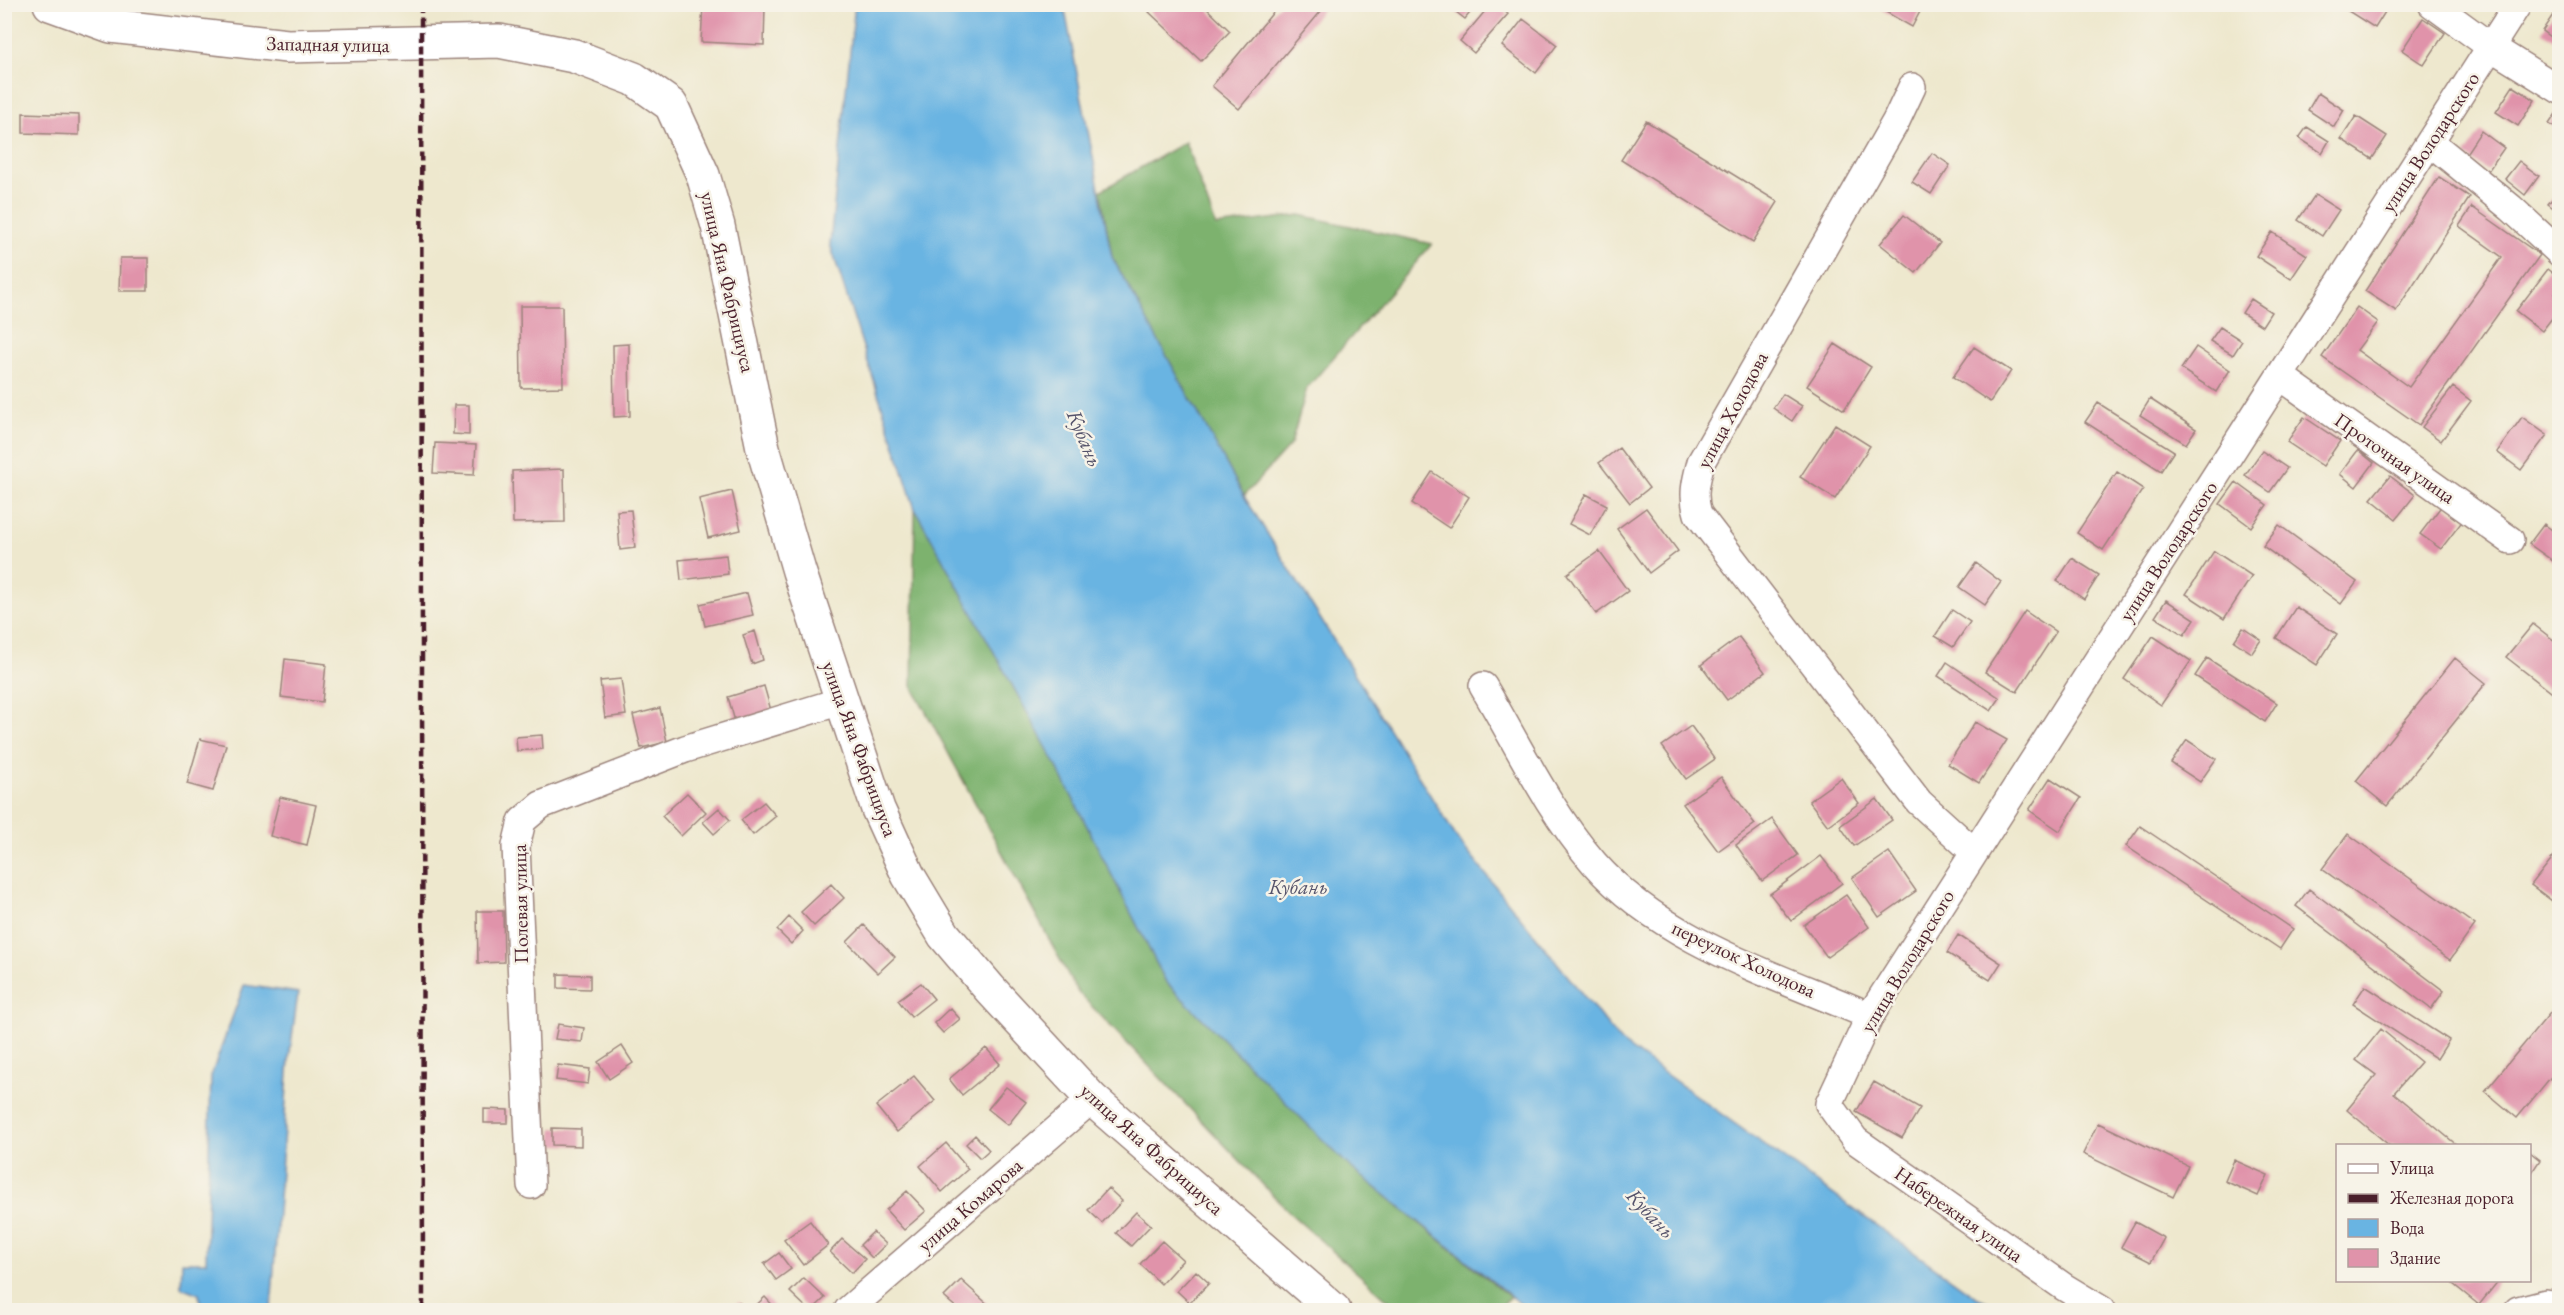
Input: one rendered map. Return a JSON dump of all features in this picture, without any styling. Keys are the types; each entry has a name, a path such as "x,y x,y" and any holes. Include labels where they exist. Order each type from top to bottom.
{"street":[{"name":"Западная улица","path":"50,4 111,26 187,36 287,46 500,41 574,56 608,69"},
{"path":"2432,4 2491,47 2559,90"},
{"name":"улица Володарского","path":"1829,1104 1870,1016 2518,4"},
{"name":"улица Яна Фабрициуса","path":"608,69 634,79 671,105 703,175 718,226 763,448 841,701 878,809 908,875 944,935 990,989 1092,1099 1334,1311"},
{"name":"улица Холодова","path":"1912,87 1896,121 1701,462 1694,488 1695,503 1698,514 1919,802 1974,852"},
{"path":"2430,142 2511,207 2559,253"},
{"name":"Проточная улица","path":"2280,376 2510,540"},
{"name":"переулок Холодова","path":"1483,686 1568,830 1595,864 1624,892 1681,934 1870,1016"},
{"name":"Полевая улица","path":"531,1185 516,846 522,820 541,805 685,749 841,701"},
{"name":"улица Комарова","path":"848,1311 1092,1099"},
{"name":"Набережная улица","path":"1829,1104 1855,1140 2054,1281 2102,1311"},
{"path":"2518,1311 2546,1303 2559,1305"}],"green space":[{"path":"1185,142 1216,226 1300,215 1432,244 1307,388 1291,444 1244,496 1112,257 1100,191"},
{"path":"915,509 1054,761 1166,982 1348,1165 1510,1297 1498,1310 1399,1310 1292,1215 1077,991 912,686"}],"water":[{"name":"Кубань","path":"855,4 1064,5 1112,257 1244,496 1458,840 1621,1042 1976,1297 2007,1310 1528,1310 1348,1165 1166,982 1054,761 915,509 830,244"},
{"path":"244,985 298,993 289,1059 271,1310 201,1310 199,1294 181,1287 182,1262 206,1262 211,1076"}],"building":[{"path":"703,4 765,5 764,45 701,42"},
{"path":"1156,4 1202,4 1230,31 1201,61 1149,12"},
{"path":"1280,4 1327,4 1239,109 1212,86"},
{"path":"1446,4 1477,4 1465,19"},
{"path":"1491,4 1496,4 1508,14 1474,53 1460,41"},
{"path":"1872,4 1924,4 1912,27"},
{"path":"2348,4 2390,4 2375,28 2345,9"},
{"path":"2557,9 2560,11 2560,44 2542,31"},
{"path":"2423,18 2445,33 2424,65 2402,50"},
{"path":"1523,19 1557,45 1536,73 1502,46"},
{"path":"2513,86 2535,100 2518,126 2496,112"},
{"path":"2318,93 2344,110 2334,127 2308,110"},
{"path":"2560,108 2560,131 2549,124"},
{"path":"23,113 79,115 79,135 23,133"},
{"path":"2356,116 2387,136 2372,159 2341,139"},
{"path":"1646,121 1778,202 1753,242 1621,160"},
{"path":"2307,127 2329,141 2322,153 2299,138"},
{"path":"2481,131 2504,148 2488,171 2465,155"},
{"path":"1932,153 1950,165 1931,194 1912,182"},
{"path":"2519,161 2539,176 2525,195 2505,179"},
{"path":"2439,177 2470,197 2396,311 2365,291"},
{"path":"2560,190 2560,213 2548,204"},
{"path":"2315,195 2339,210 2322,236 2298,220"},
{"path":"2472,207 2540,255 2419,425 2322,357 2357,307 2378,322 2357,350 2409,387 2502,257 2459,226"},
{"path":"1904,215 1940,243 1916,273 1880,244"},
{"path":"2272,232 2307,255 2291,279 2256,256"},
{"path":"120,258 148,258 148,291 119,291"},
{"path":"2548,269 2560,278 2560,289 2555,294 2560,298 2560,308 2542,331 2516,311"},
{"path":"2251,299 2271,312 2262,326 2242,313"},
{"path":"520,306 562,306 563,387 521,388"},
{"path":"2220,327 2242,341 2233,355 2210,341"},
{"path":"629,344 630,416 614,417 613,345"},
{"path":"1835,344 1871,367 1844,410 1807,386"},
{"path":"1974,347 2011,371 1990,402 1953,377"},
{"path":"2196,347 2230,370 2216,392 2181,369"},
{"path":"2453,387 2471,401 2441,441 2422,427"},
{"path":"1783,394 1802,406 1792,421 1773,408"},
{"path":"2150,399 2196,429 2186,444 2140,415"},
{"path":"2098,403 2174,451 2161,471 2085,422"},
{"path":"454,405 469,405 469,435 453,434"},
{"path":"2304,417 2340,441 2323,466 2287,442"},
{"path":"2522,417 2547,435 2521,470 2497,452"},
{"path":"1835,424 1870,446 1835,499 1800,477"},
{"path":"435,443 476,445 474,475 433,473"},
{"path":"1619,448 1649,488 1630,503 1599,463"},
{"path":"2358,450 2374,463 2356,487 2340,474"},
{"path":"2262,451 2287,468 2270,492 2245,475"},
{"path":"564,469 565,522 513,523 512,471"},
{"path":"1432,472 1469,497 1449,528 1412,503"},
{"path":"2117,472 2143,489 2103,550 2077,533"},
{"path":"2390,476 2415,495 2396,519 2371,499"},
{"path":"2236,482 2267,505 2251,527 2220,504"},
{"path":"732,491 741,530 708,538 699,499"},
{"path":"1586,494 1607,505 1590,535 1569,524"},
{"path":"2443,504 2464,519 2441,549 2420,534"},
{"path":"1646,508 1678,551 1649,573 1617,529"},
{"path":"631,510 635,548 620,550 617,511"},
{"path":"2544,524 2560,536 2560,566 2529,544"},
{"path":"2279,525 2357,582 2341,604 2263,546"},
{"path":"1599,551 1628,591 1596,614 1567,574"},
{"path":"2214,551 2252,576 2224,619 2186,594"},
{"path":"726,555 728,574 681,580 679,560"},
{"path":"2072,558 2099,575 2084,599 2057,581"},
{"path":"1976,563 2001,582 1985,605 1959,587"},
{"path":"747,593 753,615 705,626 700,604"},
{"path":"2166,600 2195,619 2184,635 2155,617"},
{"path":"2296,607 2337,634 2317,665 2276,638"},
{"path":"1952,610 1970,622 1953,647 1935,636"},
{"path":"2025,611 2056,632 2017,692 1985,672"},
{"path":"2533,624 2560,645 2560,699 2506,657"},
{"path":"2243,628 2261,640 2252,653 2234,641"},
{"path":"755,631 763,660 752,664 743,635"},
{"path":"2153,636 2191,661 2161,705 2124,679"},
{"path":"1739,637 1765,672 1727,700 1701,665"},
{"path":"2207,658 2277,703 2265,722 2195,676"},
{"path":"2455,658 2486,683 2387,806 2356,781"},
{"path":"285,659 326,664 322,702 281,697"},
{"path":"1947,662 2000,698 1991,711 1938,676"},
{"path":"621,679 626,715 605,718 600,681"},
{"path":"764,686 772,714 736,725 728,697"},
{"path":"660,708 667,742 641,748 633,715"},
{"path":"1975,722 2007,740 1979,783 1948,764"},
{"path":"1691,726 1715,759 1686,779 1662,746"},
{"path":"542,735 543,749 517,751 516,737"},
{"path":"200,739 226,745 213,791 187,784"},
{"path":"2187,740 2216,759 2200,782 2171,763"},
{"path":"1721,777 1755,824 1718,851 1683,804"},
{"path":"1841,778 1859,803 1828,826 1809,801"},
{"path":"2050,778 2081,798 2060,831 2029,810"},
{"path":"687,793 706,812 681,836 662,816"},
{"path":"280,797 316,805 307,845 270,836"},
{"path":"1877,799 1892,820 1854,846 1840,826"},
{"path":"764,802 776,816 753,835 741,820"},
{"path":"719,808 730,820 714,834 703,822"},
{"path":"1772,819 1798,855 1762,881 1736,845"},
{"path":"2140,826 2293,929 2280,949 2126,846"},
{"path":"2348,834 2475,925 2450,960 2322,869"},
{"path":"1889,852 1916,891 1879,917 1852,878"},
{"path":"1821,856 1842,883 1791,921 1770,894"},
{"path":"2554,856 2560,860 2560,907 2531,885"},
{"path":"831,884 844,898 814,926 801,912"},
{"path":"2309,889 2444,991 2431,1009 2296,906"},
{"path":"1846,895 1869,927 1827,957 1804,925"},
{"path":"477,911 503,911 504,962 478,963"},
{"path":"789,917 803,931 791,944 777,930"},
{"path":"864,925 895,957 878,973 847,942"},
{"path":"1958,935 2001,963 1990,980 1947,953"},
{"path":"558,974 590,975 590,989 558,988"},
{"path":"921,983 934,999 911,1017 898,1000"},
{"path":"2365,986 2449,1040 2437,1059 2353,1004"},
{"path":"2560,1001 2560,1066 2517,1118 2485,1091"},
{"path":"950,1008 960,1019 943,1033 934,1023"},
{"path":"558,1024 584,1028 582,1042 555,1039"},
{"path":"2381,1029 2421,1062 2394,1093 2456,1144 2388,1144 2347,1110 2376,1075 2356,1060"},
{"path":"622,1046 633,1063 609,1079 598,1062"},
{"path":"986,1048 1000,1064 962,1095 949,1079"},
{"path":"558,1065 590,1069 588,1084 556,1080"},
{"path":"914,1076 935,1101 897,1132 876,1106"},
{"path":"1874,1082 1920,1108 1902,1138 1856,1112"},
{"path":"1006,1087 1026,1102 1008,1125 988,1109"},
{"path":"484,1109 508,1110 508,1123 484,1123"},
{"path":"2098,1123 2188,1166 2173,1197 2083,1154"},
{"path":"552,1128 581,1129 581,1146 552,1145"},
{"path":"975,1135 989,1150 980,1158 966,1144"},
{"path":"946,1143 968,1169 942,1192 920,1166"},
{"path":"2531,1153 2540,1160 2531,1174"},
{"path":"2234,1160 2268,1175 2258,1196 2225,1181"},
{"path":"1108,1188 1122,1201 1102,1223 1088,1210"},
{"path":"907,1191 926,1211 904,1230 886,1210"},
{"path":"1136,1212 1151,1225 1131,1246 1116,1233"},
{"path":"810,1221 828,1245 803,1265 784,1240"},
{"path":"2135,1222 2164,1238 2151,1262 2121,1247"},
{"path":"873,1232 886,1244 872,1258 860,1245"},
{"path":"842,1239 865,1259 852,1273 830,1252"},
{"path":"1162,1241 1183,1260 1161,1284 1140,1264"},
{"path":"779,1253 791,1269 776,1280 764,1264"},
{"path":"1196,1271 1209,1283 1190,1303 1177,1291"},
{"path":"804,1278 825,1298 812,1310 809,1310 790,1292"},
{"path":"961,1280 994,1310 959,1310 944,1297"},
{"path":"2450,1282 2497,1282 2479,1305"},
{"path":"765,1297 777,1310 752,1309"},
{"path":"739,1302 747,1310 729,1310"}],"railway":[{"path":"421,4 423,1310"}]}
